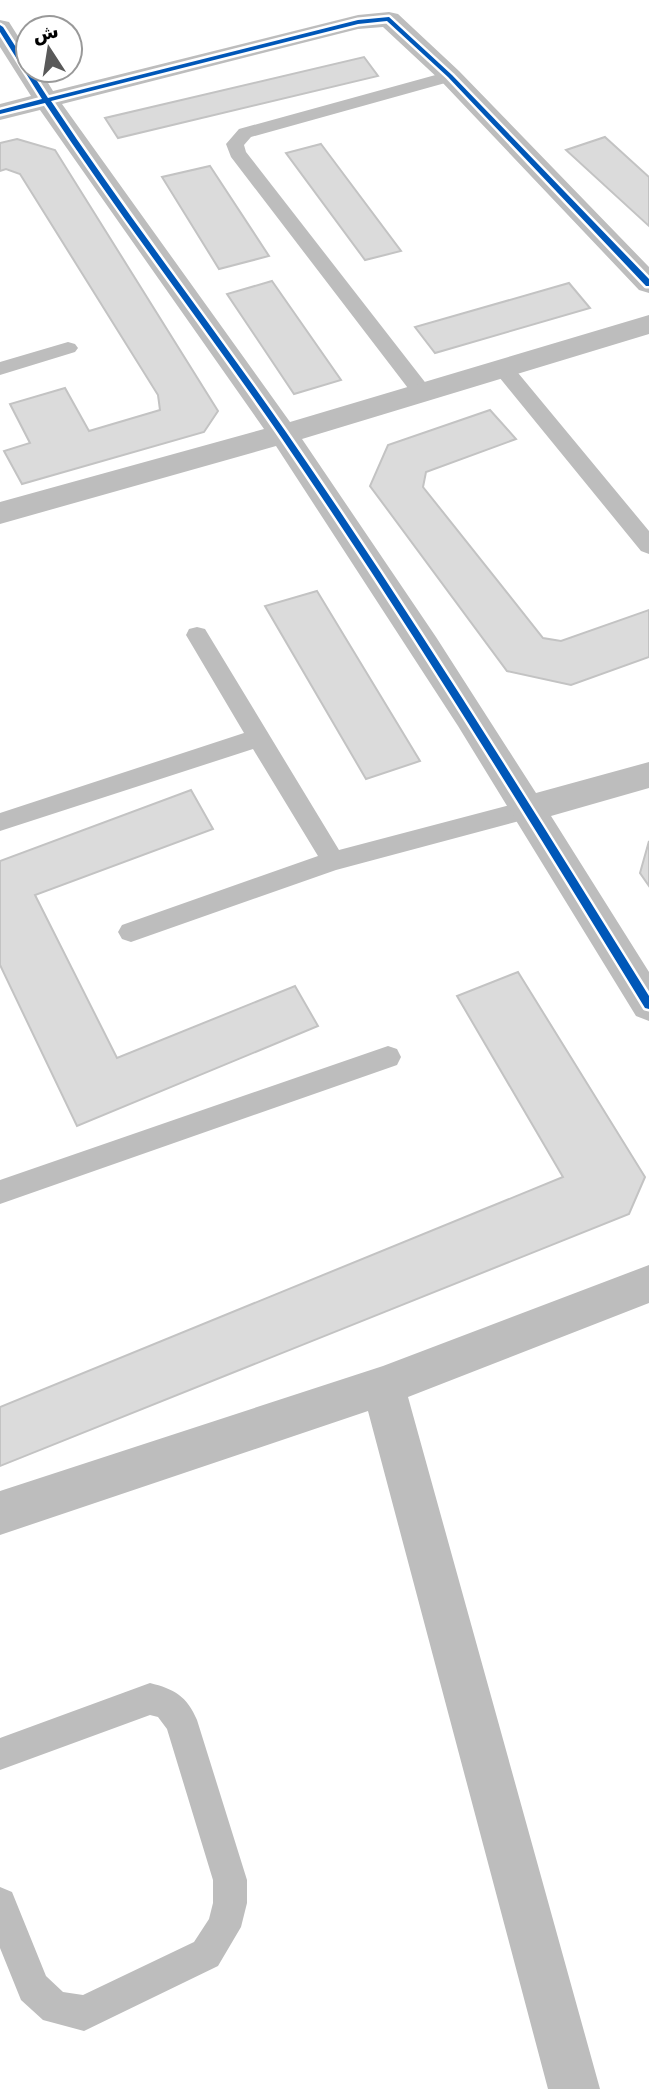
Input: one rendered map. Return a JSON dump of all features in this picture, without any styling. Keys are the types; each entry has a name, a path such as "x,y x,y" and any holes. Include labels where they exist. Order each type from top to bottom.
{"street":[{"path":"0,112 374,20 389,19 450,76 649,284"},
{"path":"0,27 44,101 284,434 528,809 649,1005"},
{"path":"0,513 284,434 649,324"},
{"path":"528,809 649,775"},
{"path":"0,1513 383,1386 649,1284"},
{"path":"383,1386 574,2089"}],"lane":[{"path":"421,391 237,153 235,144 246,133 450,76"},
{"path":"0,369 68,348"},
{"path":"502,368 649,546"},
{"path":"197,635 333,861"},
{"path":"0,822 258,738"},
{"path":"131,932 333,861 528,809"},
{"path":"3,1183 388,1057"},
{"path":"0,1754 150,1699 168,1704 181,1720 230,1880 230,1892 224,1927 206,1954 84,2013 55,2008 33,1989 0,1905"}],"building":[{"path":"364,57 378,76 118,138 105,118"},
{"path":"605,137 649,177 649,226 566,150"},
{"path":"17,139 55,150 218,411 204,432 22,484 4,451 30,443 10,404 65,388 89,431 160,410 158,395 20,174 6,169 0,171 0,143"},
{"path":"321,144 401,251 365,260 286,153"},
{"path":"210,166 269,256 219,269 162,177"},
{"path":"272,281 341,380 294,394 227,294"},
{"path":"569,283 590,308 435,353 415,327"},
{"path":"490,410 516,439 426,472 423,487 543,638 561,641 649,610 649,657 571,685 507,671 370,486 388,445"},
{"path":"317,591 420,761 366,779 265,606"},
{"path":"191,790 213,829 35,895 117,1058 295,986 318,1026 77,1126 0,965 0,861"},
{"path":"649,841 649,886 640,873"},
{"path":"518,972 645,1177 629,1214 0,1466 0,1407 563,1177 457,996"}],"cycle path":[{"path":"0,112 358,22 389,19 450,76 649,284"},
{"path":"0,27 67,131 283,434 378,575 649,1005"}]}
